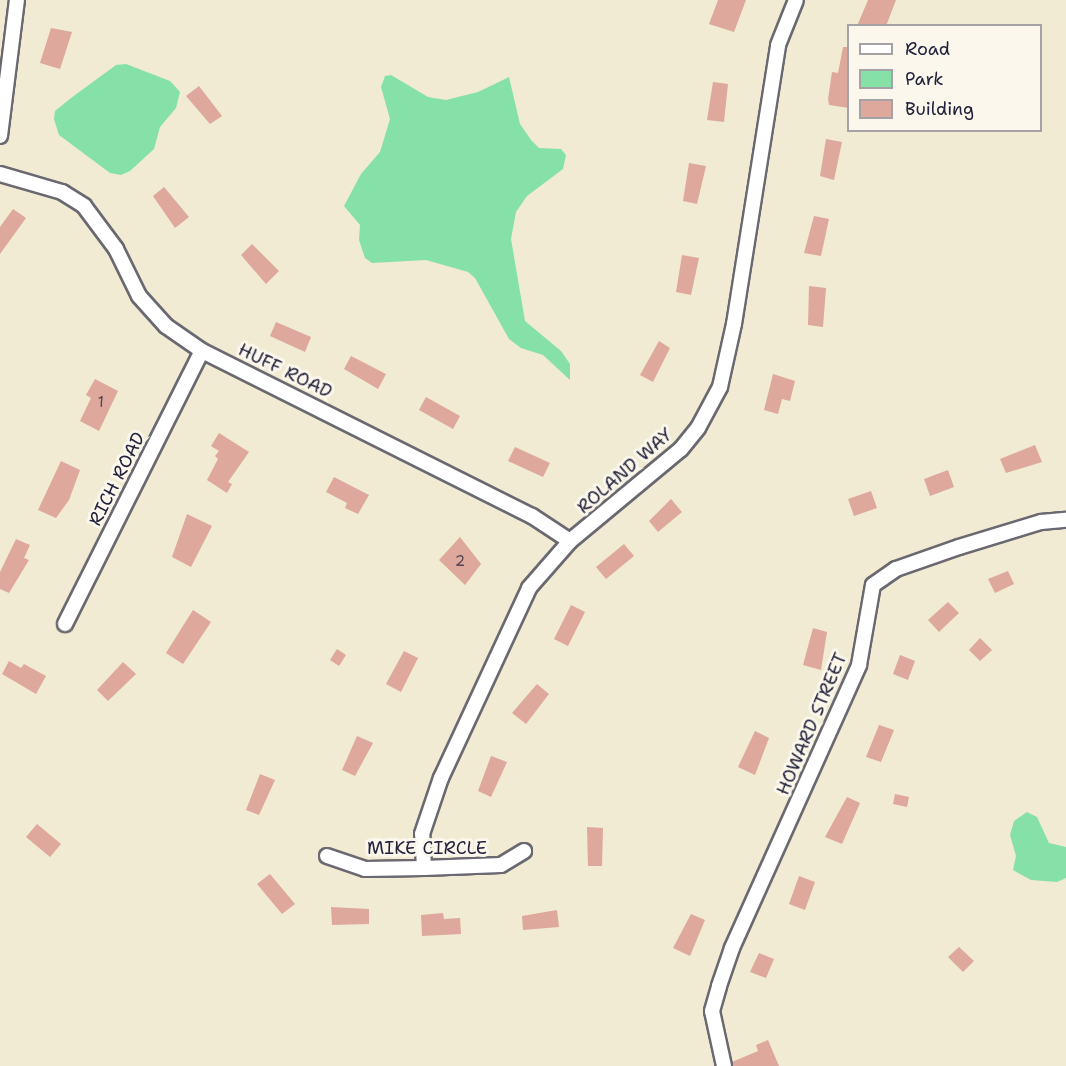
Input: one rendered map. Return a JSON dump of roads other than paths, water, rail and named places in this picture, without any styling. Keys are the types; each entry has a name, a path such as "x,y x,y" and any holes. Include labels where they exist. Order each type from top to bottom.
{"street":[{"path":"0,136 17,0"},
{"name":"ROLAND WAY","path":"424,868 422,834 461,731 529,588 570,541 681,449 698,428 720,387 734,324 778,45 796,0"},
{"name":"HUFF ROAD","path":"0,174 32,181 84,206 116,249 139,296 166,326 202,351 521,511 570,541"},
{"name":"RICH ROAD","path":"65,624 202,351"},
{"name":"HOWARD STREET","path":"724,1066 712,1011 719,986 732,948 859,665 873,585 896,569 959,547 1041,522 1066,519"},
{"name":"MIKE CIRCLE","path":"327,856 365,869 424,868 501,865 524,851"}]}
